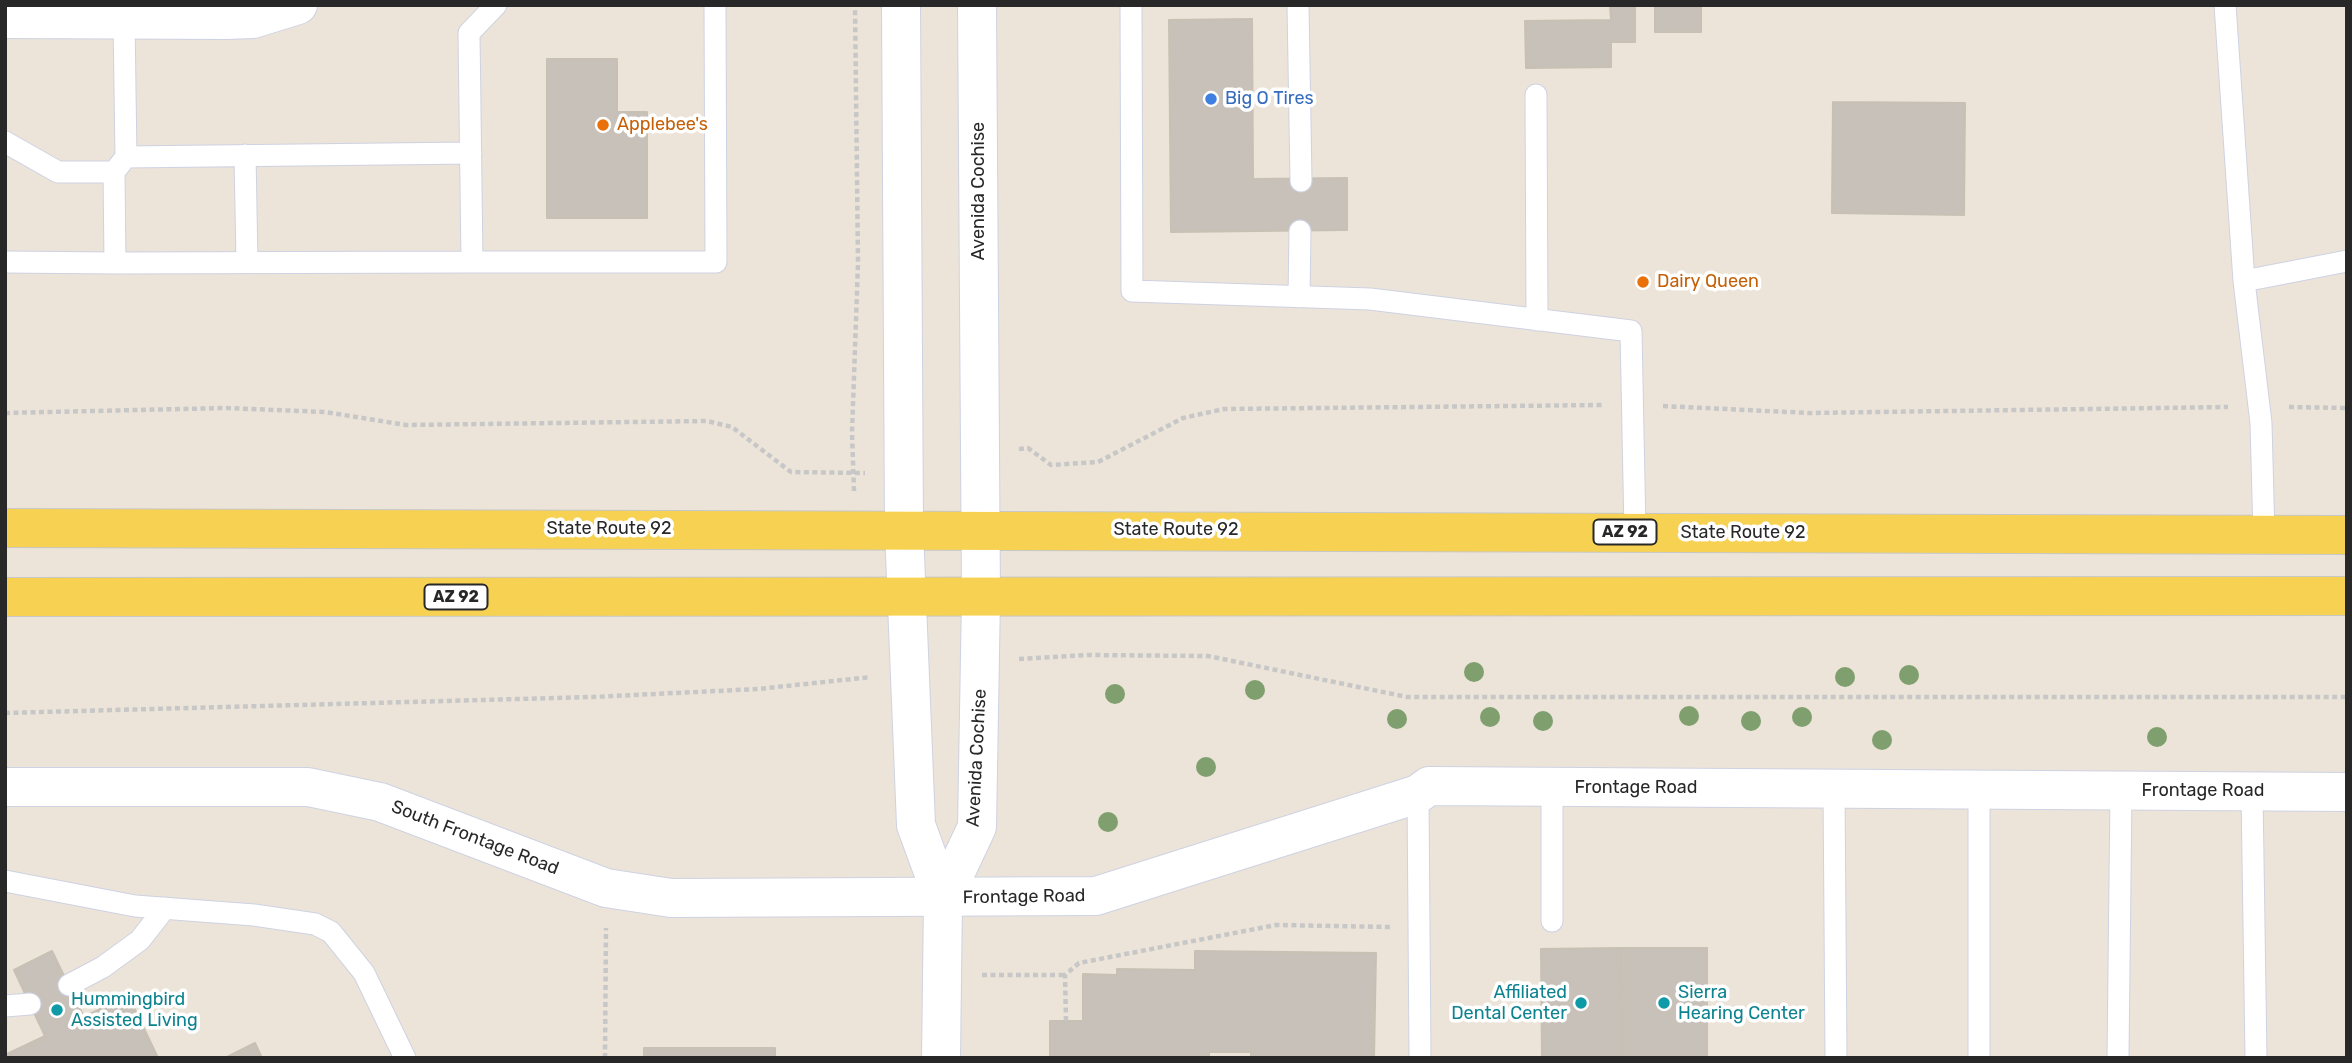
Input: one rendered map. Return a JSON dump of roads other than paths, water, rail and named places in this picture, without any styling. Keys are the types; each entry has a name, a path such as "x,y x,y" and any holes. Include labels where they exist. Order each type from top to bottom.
{"main road":[{"name":"State Route 92","path":"5,528 2347,535"},
{"path":"2264,535 2266,596"},
{"name":"AZ 92","path":"5,597 2347,596"}],"street":[{"path":"9,15 124,20 253,19 298,5"},
{"path":"901,5 904,530 916,825 943,899 941,1058"},
{"name":"Avenida Cochise","path":"943,899 977,827 981,666 978,5"},
{"name":"Frontage Road","path":"943,899 1096,896 1418,793 1429,786 2347,792"},
{"name":"South Frontage Road","path":"5,787 308,787 380,803 606,888 671,898 943,899"}],"lane":[{"path":"472,262 469,33 496,5"},
{"path":"5,262 716,262 715,5"},
{"path":"1131,5 1132,291 1370,299 1631,331 1635,532"},
{"path":"1298,5 1301,181"},
{"path":"2225,5 2244,281 2259,407 2264,535"},
{"path":"115,263 124,20"},
{"path":"1536,95 1537,320"},
{"path":"5,142 58,172 245,155 471,153"},
{"path":"245,155 247,262"},
{"path":"1299,297 1300,231"},
{"path":"2244,281 2347,261"},
{"path":"1552,787 1552,921"},
{"path":"1834,789 1836,1058"},
{"path":"1979,790 1979,1058"},
{"path":"2118,1058 2122,791"},
{"path":"2252,792 2256,1058"},
{"path":"1418,793 1420,1058"},
{"path":"5,881 135,906 254,915 315,924 331,932 364,973 405,1058"},
{"path":"69,985 103,967 140,940 165,908"},
{"path":"5,1006 30,1004"}],"place":[{"name":"Big O Tires","path":"1211,99"},
{"name":"Applebee's","path":"603,125"},
{"name":"Dairy Queen","path":"1643,282"},
{"name":"Affiliated Dental Center","path":"1581,1003"},
{"name":"Sierra Hearing Center","path":"1664,1003"},
{"name":"Hummingbird Assisted Living","path":"57,1010"}]}
